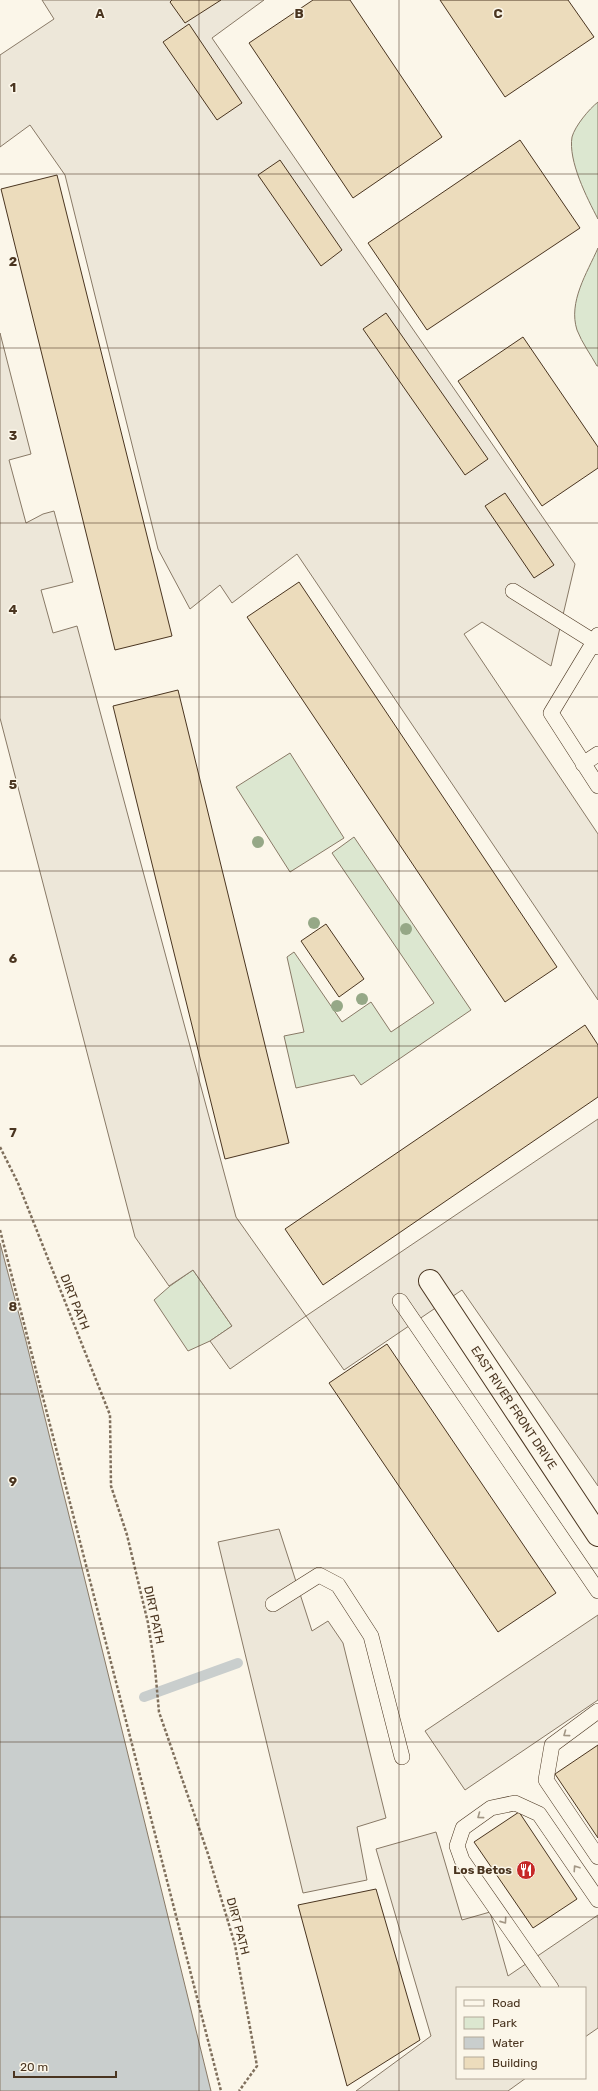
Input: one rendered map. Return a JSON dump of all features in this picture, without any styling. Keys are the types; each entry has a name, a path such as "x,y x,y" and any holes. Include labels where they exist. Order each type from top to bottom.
{"street":[{"name":"EAST RIVER FRONT DRIVE","path":"430,1281 598,1535"}],"lane":[{"path":"512,591 596,641 551,713 598,786"},
{"path":"583,764 598,754"},
{"path":"400,1301 598,1592"},
{"path":"273,1604 319,1575 338,1585 371,1636 402,1757"},
{"path":"598,1711 552,1745 546,1780 598,1857"},
{"path":"550,1987 462,1860 457,1846 463,1828 491,1808 516,1803 539,1814 598,1900"}],"path":[{"name":"DIRT PATH","path":"0,1147 21,1190 110,1415 111,1486 127,1535 148,1623 155,1668 159,1712 208,1854 235,1945 257,2066 238,2091"},
{"path":"0,1230 221,2091"}],"green space":[{"path":"598,102 598,219 579,179 573,157 572,137 579,123"},
{"path":"598,248 597,366 577,330 575,309 580,288"},
{"path":"290,753 344,838 290,872 236,787"},
{"path":"354,837 471,1010 361,1085 354,1075 296,1088 284,1036 304,1032 287,957 294,952 342,1022 371,1002 391,1032 434,1003 332,853"},
{"path":"193,1270 232,1326 210,1341 188,1351 154,1300 170,1286"}],"shaded area":[{"path":"42,0 264,0 212,38 575,564 551,666 482,622 464,634 598,834 598,1000 297,554 232,603 220,585 190,609 158,549 65,175 30,125 0,147 0,55 54,19"},
{"path":"0,333 31,454 9,460 26,523 43,514 54,511 73,582 41,590 53,633 77,626 236,1217 306,1316 230,1369 210,1341 232,1326 193,1270 169,1286 135,1237 0,718"},
{"path":"598,1119 598,1486 462,1290 344,1370 306,1316"},
{"path":"279,1529 312,1631 328,1621 343,1643 386,1818 357,1827 367,1880 303,1893 218,1542"},
{"path":"598,1615 598,1700 465,1790 425,1731"},
{"path":"436,1832 462,1920 490,1912 508,1976 598,1915 598,2028 586,2036 586,1987 456,1987 456,2079 525,2079 508,2091 356,2091 431,2036 376,1849"}],"water":[{"path":"0,1243 25,1337 211,2091 0,2091"}],"building":[{"path":"172,0 221,0 185,23 170,2"},
{"path":"313,0 350,0 442,137 353,198 249,43"},
{"path":"440,0 568,0 594,37 505,97"},
{"path":"189,24 242,103 217,120 163,42"},
{"path":"520,140 580,228 427,330 368,243"},
{"path":"280,160 342,250 321,266 258,175"},
{"path":"57,175 172,636 115,650 1,189"},
{"path":"386,313 488,459 465,475 363,329"},
{"path":"523,337 598,447 598,468 542,506 458,381"},
{"path":"505,493 554,565 534,578 485,506"},
{"path":"299,582 557,967 505,1002 247,617"},
{"path":"178,690 289,1143 225,1159 113,706"},
{"path":"326,924 364,979 339,997 301,941"},
{"path":"585,1025 598,1045 598,1097 323,1285 285,1229"},
{"path":"387,1344 556,1593 498,1632 329,1383"},
{"path":"598,1745 598,1838 555,1774"},
{"name":"Los Betos","path":"519,1812 577,1899 533,1928 474,1842"},
{"path":"376,1889 420,2040 347,2086 298,1905"}],"waterway":[{"path":"144,1697 238,1663"}],"place":[{"name":"Los Betos","path":"526,1870"}]}
